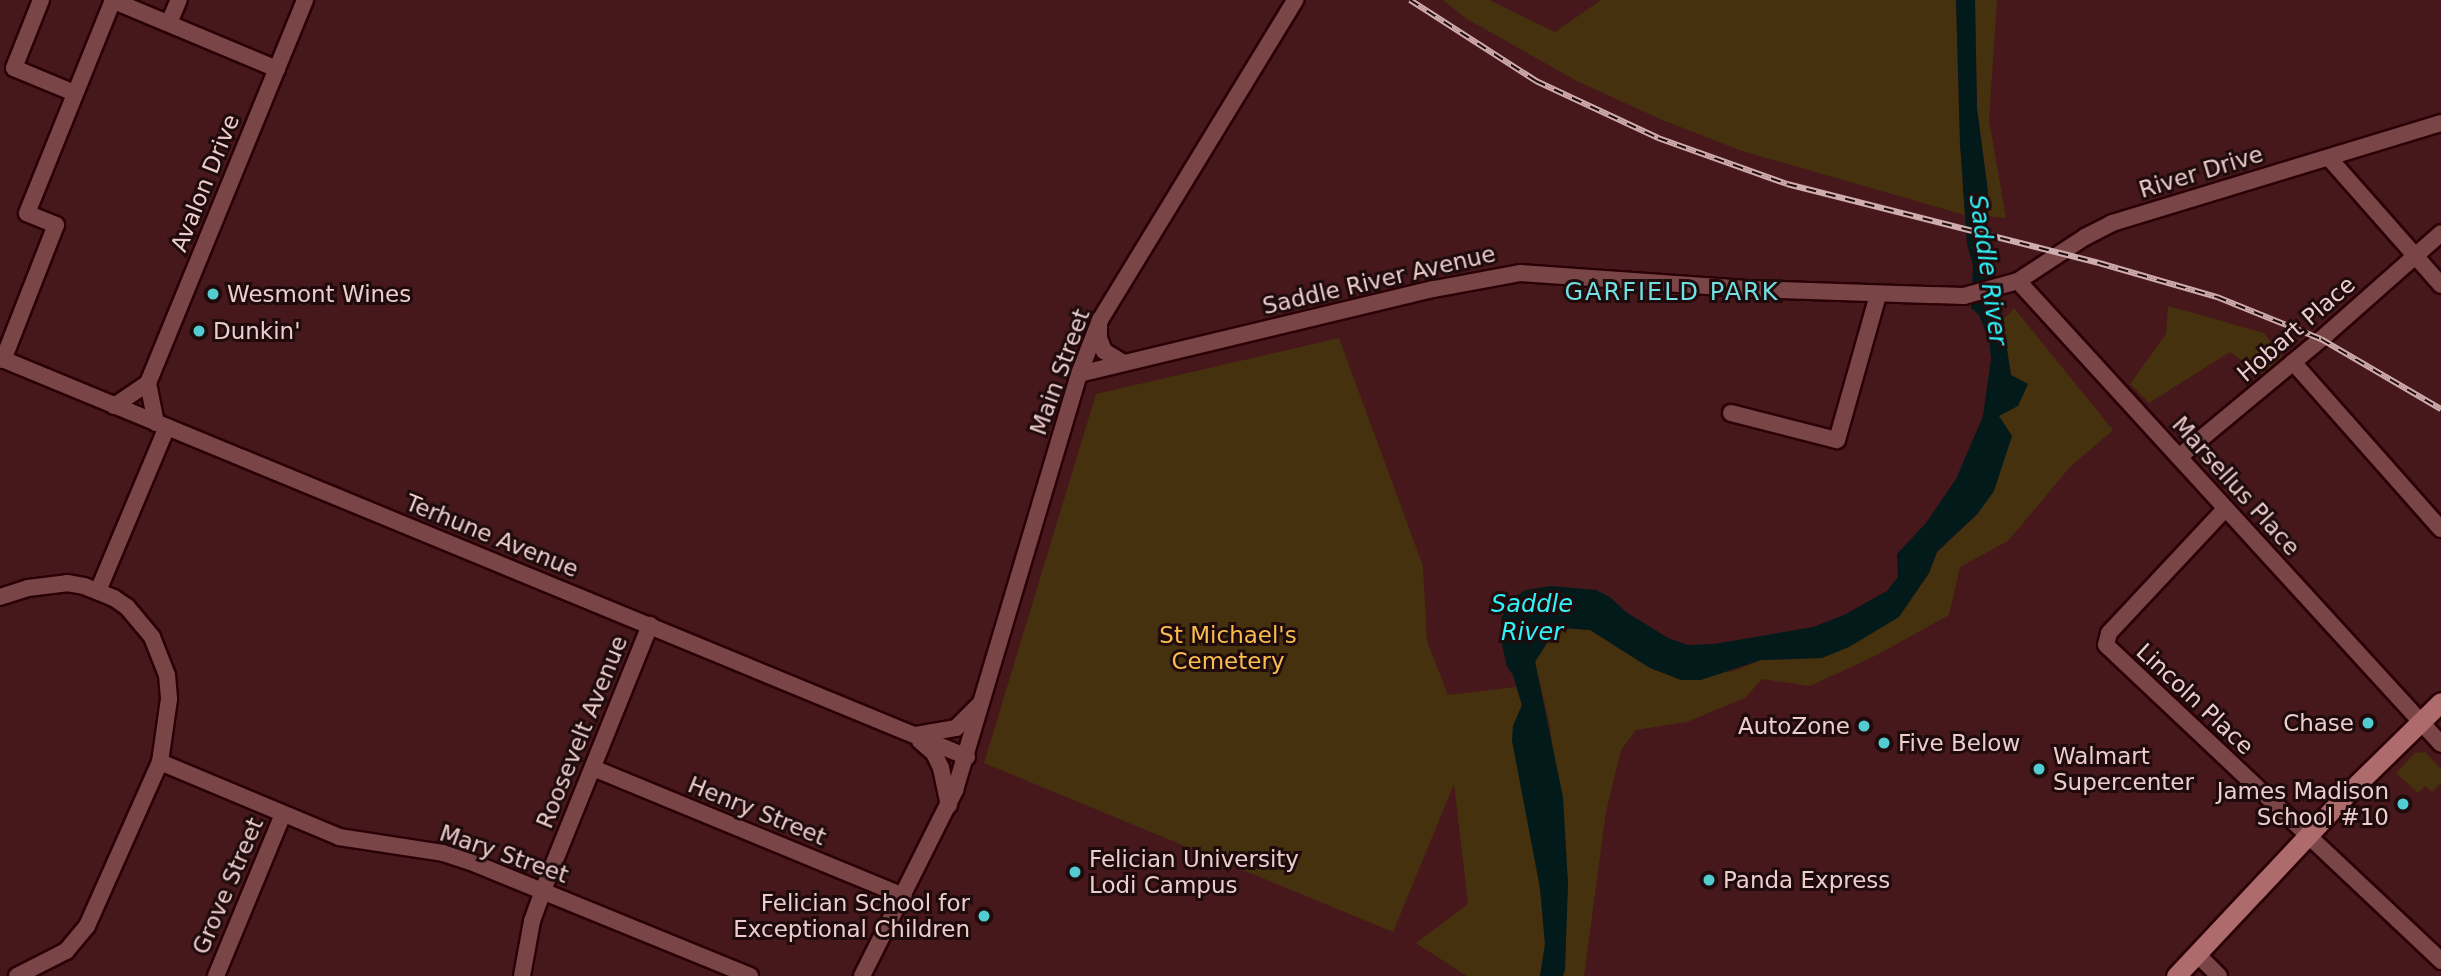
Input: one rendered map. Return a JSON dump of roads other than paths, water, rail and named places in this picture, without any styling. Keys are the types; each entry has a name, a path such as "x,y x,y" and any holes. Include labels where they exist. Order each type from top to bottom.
{"main road":[{"path":"2176,976 2441,702"}],"street":[{"path":"41,0 14,68 74,93"},
{"path":"2,359 56,225 27,213 112,0 276,69"},
{"path":"169,23 179,0"},
{"name":"Avalon Drive","path":"148,383 305,0"},
{"name":"Main Street","path":"862,976 949,806 967,757 1079,374 1100,320 1295,0"},
{"name":"River Drive","path":"1988,292 2014,283 2085,237 2112,223 2441,123"},
{"path":"2329,158 2441,285"},
{"name":"Hobart Place","path":"2179,457 2441,233"},
{"name":"Saddle River Avenue","path":"1079,374 1502,275 1530,273 1878,295 1959,297 1988,292"},
{"name":"Marsellus Place","path":"2014,283 2179,457 2441,744"},
{"path":"1731,413 1837,440 1878,295"},
{"path":"1100,320 1099,338 1104,351 1124,363"},
{"name":"Terhune Avenue","path":"2,359 967,757"},
{"path":"2293,362 2441,529"},
{"path":"98,591 162,425 148,383 114,406"},
{"name":"Lincoln Place","path":"2225,509 2105,641 2109,649 2441,961"},
{"path":"0,597 48,584 67,583 98,591 127,607 141,622 163,661 169,699 160,762 87,926 66,951 17,976"},
{"name":"Roosevelt Avenue","path":"522,976 532,922 543,890 650,625"},
{"path":"914,735 956,727 983,701"},
{"path":"914,735 933,753 941,768 949,806"},
{"name":"Mary Street","path":"160,762 340,837 443,853 543,890 751,976"},
{"name":"Henry Street","path":"593,768 904,896"},
{"name":"Grove Street","path":"216,976 283,814"},
{"path":"2197,954 2219,976"}],"water":[{"name":"Saddle River","path":"1956,0 1975,0 1977,108 1988,192 1986,216 2011,375 2028,384 2018,406 1999,416 2012,436 1994,491 1978,513 1937,552 1929,573 1899,617 1849,647 1822,658 1761,660 1701,680 1681,680 1650,668 1590,630 1563,628 1547,643 1535,662 1563,797 1568,884 1565,970 1563,976 1540,976 1545,944 1540,888 1512,741 1513,726 1522,705 1513,675 1507,667 1501,640 1501,619 1511,599 1526,590 1551,586 1596,590 1668,638 1688,645 1714,644 1813,627 1844,615 1887,591 1898,577 1897,554 1926,523 1956,479 1983,416 1991,359 1989,340 1979,315 1971,308 1973,265 1967,244 1960,143"}],"railway":[{"path":"1410,0 1536,81 1658,138 1787,184 2099,263 2217,297 2321,339 2441,409"}],"place":[{"name":"Wesmont Wines","path":"213,294"},
{"name":"Dunkin'","path":"199,331"},
{"name":"Chase","path":"2368,723"},
{"name":"AutoZone","path":"1864,726"},
{"name":"Five Below","path":"1884,743"},
{"name":"Walmart Supercenter","path":"2039,769"},
{"name":"James Madison School #10","path":"2403,804"},
{"name":"Felician University Lodi Campus","path":"1075,872"},
{"name":"Panda Express","path":"1709,880"},
{"name":"Felician School for Exceptional Children","path":"984,916"}],"district":[{"name":"GARFIELD PARK","path":"1672,293"}],"park label":[{"name":"St Michael's Cemetery","path":"1228,648"}]}
